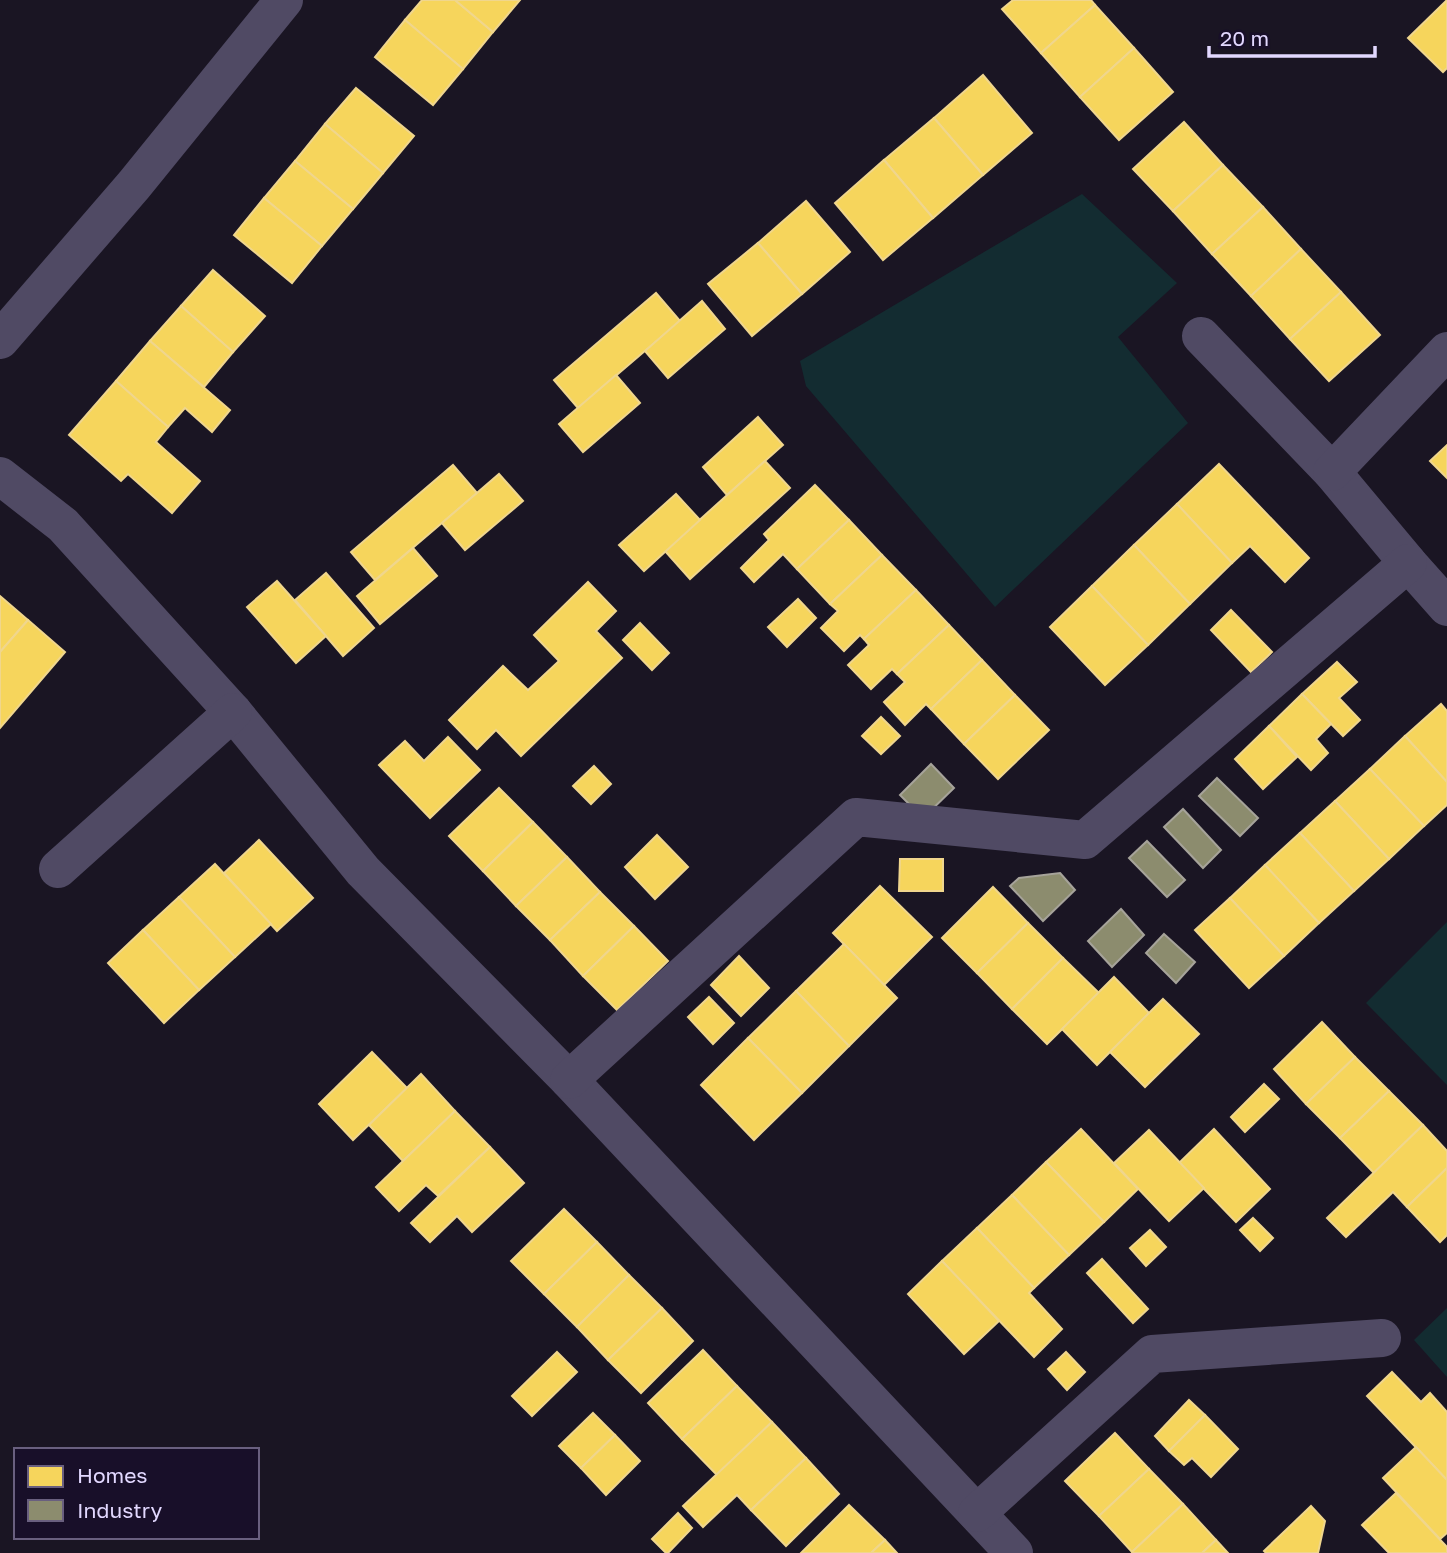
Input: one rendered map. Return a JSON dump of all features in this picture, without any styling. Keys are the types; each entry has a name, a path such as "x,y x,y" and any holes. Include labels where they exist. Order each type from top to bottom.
{"street":[{"path":"0,340 134,185 284,0"},
{"path":"1200,336 1332,472 1447,607"},
{"path":"1332,472 1447,351"},
{"path":"0,476 63,525 233,712 363,871 569,1080 1014,1553"},
{"path":"569,1080 856,817 1085,840 1408,563"},
{"path":"58,869 233,712"},
{"path":"977,1513 1152,1354 1382,1338"}],"green space":[{"path":"1082,194 1177,283 1118,337 1188,423 995,607 806,386 800,361"},
{"path":"1447,922 1447,1085 1366,1003"},
{"path":"1447,1308 1447,1377 1414,1340"}],"building: Homes":[{"path":"422,0 455,0 493,32 463,69 405,20"},
{"path":"455,0 520,0 493,32"},
{"path":"1013,0 1091,0 1095,5 1041,53 1002,9"},
{"path":"1447,0 1447,68 1443,72 1408,38"},
{"path":"1095,5 1134,48 1080,97 1041,53"},
{"path":"405,20 463,69 433,105 375,57"},
{"path":"1134,48 1173,92 1119,140 1080,97"},
{"path":"983,75 1032,133 983,175 934,118"},
{"path":"356,88 414,136 383,173 325,124"},
{"path":"934,118 983,175 933,218 884,160"},
{"path":"1184,122 1223,165 1173,211 1133,169"},
{"path":"325,124 383,173 353,209 295,161"},
{"path":"884,160 933,218 883,260 835,203"},
{"path":"295,161 353,209 322,246 264,198"},
{"path":"1223,165 1263,207 1212,254 1173,211"},
{"path":"264,198 322,246 292,283 234,235"},
{"path":"806,201 850,252 802,294 758,243"},
{"path":"1263,207 1301,249 1251,296 1212,254"},
{"path":"758,243 802,294 752,336 708,284"},
{"path":"1301,249 1341,292 1290,339 1251,296"},
{"path":"213,270 265,316 233,352 181,306"},
{"path":"1341,292 1380,335 1329,381 1290,339"},
{"path":"656,293 680,321 578,408 554,380"},
{"path":"702,301 725,329 668,378 645,351"},
{"path":"181,306 233,352 204,387 150,341"},
{"path":"150,341 230,410 212,432 185,408 168,427 116,381"},
{"path":"616,375 640,403 583,452 559,424"},
{"path":"116,381 168,427 156,442 200,481 172,513 128,474 121,481 69,435"},
{"path":"758,417 783,445 727,495 703,467"},
{"path":"1447,445 1447,478 1430,461"},
{"path":"765,461 790,488 690,579 665,551"},
{"path":"1219,464 1309,558 1285,582 1250,546 1232,563 1177,504"},
{"path":"453,465 477,493 375,580 351,552"},
{"path":"499,474 523,501 465,550 442,523"},
{"path":"815,485 849,520 797,569 783,554 754,582 741,568 769,540 764,534"},
{"path":"676,494 700,520 644,571 619,545"},
{"path":"1177,504 1232,563 1190,604 1134,545"},
{"path":"849,520 882,555 830,604 797,569"},
{"path":"1134,545 1190,604 1148,645 1092,586"},
{"path":"413,548 437,576 380,624 357,596"},
{"path":"882,555 916,590 864,639 860,635 844,651 821,628 838,611 830,604"},
{"path":"326,573 374,628 343,656 295,600"},
{"path":"277,581 326,636 296,663 247,607"},
{"path":"588,582 616,611 596,631 622,658 521,756 496,730 477,749 449,720 503,666 528,690 559,661 534,635"},
{"path":"1092,586 1148,645 1105,685 1050,627"},
{"path":"916,590 949,625 897,674 892,669 871,689 848,665 869,645 864,639"},
{"path":"0,596 28,620 0,652"},
{"path":"798,599 816,618 787,647 768,627"},
{"path":"1231,610 1272,652 1251,672 1211,630"},
{"path":"28,620 65,652 0,728 0,652"},
{"path":"640,623 669,653 652,670 623,640"},
{"path":"949,625 982,660 931,709 926,704 905,725 884,702 905,682 897,674"},
{"path":"982,660 1015,695 964,744 931,709"},
{"path":"1337,662 1357,682 1339,698 1360,720 1343,736 1302,694"},
{"path":"1302,694 1331,724 1316,739 1328,753 1311,770 1269,726"},
{"path":"1015,695 1049,730 998,779 964,744"},
{"path":"1441,704 1447,711 1447,782 1405,736"},
{"path":"881,717 900,736 881,754 862,736"},
{"path":"1269,726 1297,757 1263,789 1235,759"},
{"path":"1405,736 1447,782 1447,805 1424,826 1370,769"},
{"path":"448,737 480,770 430,818 379,765 405,741 424,761"},
{"path":"594,766 611,784 591,804 573,786"},
{"path":"1370,769 1424,826 1389,859 1335,801"},
{"path":"499,788 533,822 483,871 449,836"},
{"path":"1335,801 1389,859 1354,891 1300,833"},
{"path":"533,822 567,857 516,906 483,871"},
{"path":"1300,833 1354,891 1319,923 1265,865"},
{"path":"657,835 688,867 655,899 625,867"},
{"path":"259,840 313,898 277,931 224,873"},
{"path":"567,857 600,892 550,940 516,906"},
{"path":"900,859 943,859 943,891 899,891"},
{"path":"215,864 271,924 235,957 179,897"},
{"path":"1265,865 1319,923 1284,956 1230,898"},
{"path":"880,886 932,937 884,985 833,933"},
{"path":"993,887 1028,923 977,973 942,938"},
{"path":"600,892 634,926 583,976 550,940"},
{"path":"179,897 235,957 199,990 143,930"},
{"path":"1230,898 1284,956 1249,988 1195,930"},
{"path":"1028,923 1063,958 1012,1009 977,973"},
{"path":"634,926 668,961 617,1010 583,976"},
{"path":"143,930 199,990 164,1023 108,963"},
{"path":"844,944 897,998 849,1046 796,991"},
{"path":"739,956 769,988 741,1016 711,985"},
{"path":"1063,958 1099,993 1047,1044 1012,1009"},
{"path":"1114,977 1149,1013 1097,1065 1062,1029"},
{"path":"796,991 849,1046 802,1093 748,1038"},
{"path":"709,997 734,1023 713,1044 688,1017"},
{"path":"1163,999 1199,1034 1145,1087 1110,1052"},
{"path":"1322,1022 1355,1057 1306,1104 1274,1069"},
{"path":"748,1038 802,1093 754,1140 701,1085"},
{"path":"372,1052 407,1088 353,1140 319,1104"},
{"path":"1355,1057 1389,1091 1340,1138 1306,1104"},
{"path":"421,1074 455,1111 403,1161 369,1125"},
{"path":"1264,1084 1279,1099 1245,1132 1231,1117"},
{"path":"1389,1091 1423,1125 1374,1173 1340,1138"},
{"path":"455,1111 490,1147 438,1196 426,1185 399,1211 376,1187"},
{"path":"1423,1125 1447,1151 1447,1168 1407,1207 1393,1192 1346,1237 1327,1218"},
{"path":"1081,1129 1138,1189 1104,1222 1046,1162"},
{"path":"1214,1129 1270,1189 1236,1222 1179,1163"},
{"path":"1149,1130 1204,1188 1169,1221 1114,1163"},
{"path":"490,1147 524,1183 472,1232 457,1216 430,1242 411,1223"},
{"path":"1046,1162 1104,1222 1069,1255 1012,1195"},
{"path":"1447,1168 1447,1235 1440,1242 1407,1207"},
{"path":"1012,1195 1069,1255 1034,1288 977,1228"},
{"path":"564,1209 597,1242 544,1294 511,1261"},
{"path":"1253,1218 1273,1238 1260,1251 1240,1230"},
{"path":"977,1228 1034,1288 1029,1293 1062,1329 1034,1357 942,1261"},
{"path":"1150,1230 1166,1247 1146,1266 1130,1248"},
{"path":"597,1242 629,1275 577,1327 544,1294"},
{"path":"1102,1259 1148,1309 1133,1323 1087,1273"},
{"path":"942,1261 999,1321 964,1354 908,1294"},
{"path":"629,1275 662,1308 608,1360 577,1327"},
{"path":"662,1308 693,1341 641,1393 608,1360"},
{"path":"703,1350 737,1386 682,1439 648,1403"},
{"path":"557,1352 577,1372 532,1416 512,1396"},
{"path":"1066,1352 1085,1372 1067,1390 1048,1369"},
{"path":"1392,1372 1421,1402 1430,1393 1447,1412 1447,1480 1367,1396"},
{"path":"737,1386 772,1422 717,1475 682,1439"},
{"path":"1189,1400 1205,1415 1169,1451 1155,1436"},
{"path":"593,1413 615,1435 581,1468 559,1446"},
{"path":"1205,1415 1238,1449 1211,1477 1192,1458 1184,1465 1169,1451"},
{"path":"772,1422 806,1458 751,1510 737,1495 703,1527 683,1506"},
{"path":"1115,1433 1149,1469 1099,1516 1065,1481"},
{"path":"615,1435 640,1461 606,1495 581,1468"},
{"path":"1416,1447 1447,1480 1447,1533 1440,1539 1383,1478"},
{"path":"806,1458 839,1494 786,1546 751,1510"},
{"path":"1149,1469 1183,1504 1132,1552 1099,1516"},
{"path":"1396,1493 1447,1547 1447,1553 1389,1553 1362,1525"},
{"path":"1183,1504 1216,1540 1202,1553 1132,1552"},
{"path":"849,1505 885,1540 871,1553 801,1553"},
{"path":"1311,1506 1325,1521 1318,1553 1264,1551"},
{"path":"678,1513 692,1528 666,1553 652,1539"},
{"path":"885,1540 897,1553 871,1553"},
{"path":"1216,1540 1228,1553 1202,1553"}],"building: Industry":[{"path":"931,764 954,788 923,818 900,795"},
{"path":"1217,778 1258,818 1240,836 1199,796"},
{"path":"1183,809 1221,850 1203,868 1164,827"},
{"path":"1147,841 1185,880 1167,897 1129,858"},
{"path":"1060,873 1075,890 1043,921 1010,886 1019,878"},
{"path":"1121,909 1144,935 1112,967 1088,941"},
{"path":"1164,934 1195,962 1176,983 1146,953"}]}
